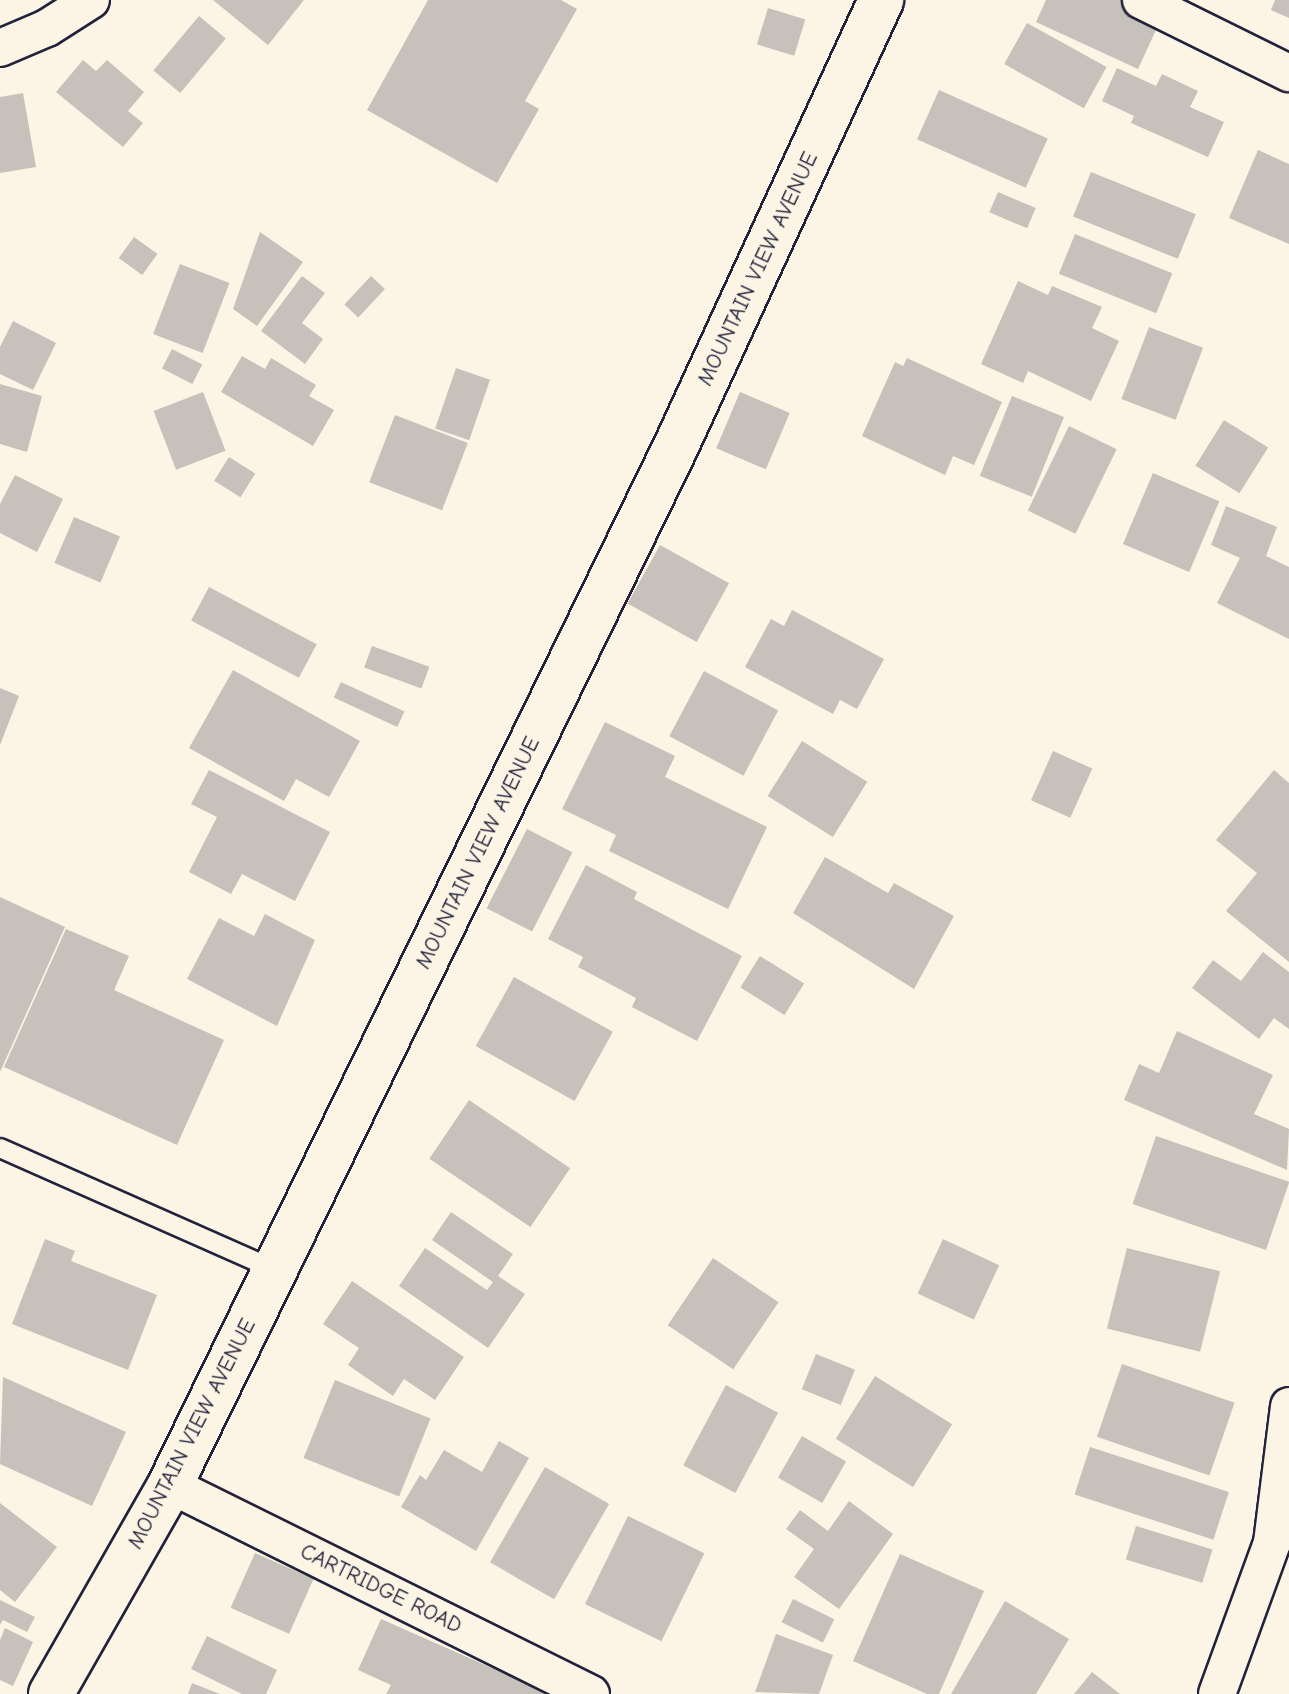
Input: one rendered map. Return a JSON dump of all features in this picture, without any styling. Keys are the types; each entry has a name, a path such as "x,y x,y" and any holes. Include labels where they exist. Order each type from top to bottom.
{"main road":[{"name":"MOUNTAIN VIEW AVENUE","path":"51,1694 170,1485 677,444 881,0"}],"street":[{"path":"0,48 47,28 91,0"},
{"path":"1141,0 1289,73"},
{"path":"1217,1694 1272,1543 1289,1406"},
{"name":"CARTRIDGE ROAD","path":"170,1485 591,1694"}],"lane":[{"path":"0,1148 275,1270"}],"building":[{"path":"213,0 304,0 268,45"},
{"path":"428,0 561,0 577,9 525,101 539,109 497,183 367,110"},
{"path":"1046,0 1155,0 1167,6 1138,69 1036,22"},
{"path":"1275,0 1289,0 1289,18 1271,10"},
{"path":"768,8 805,19 794,56 757,44"},
{"path":"199,16 226,38 180,93 153,70"},
{"path":"1027,23 1107,67 1084,108 1004,64"},
{"path":"83,60 96,71 107,60 144,92 128,111 143,123 123,147 56,92"},
{"path":"1117,68 1156,86 1162,74 1198,91 1190,107 1224,122 1208,157 1131,123 1134,116 1102,101"},
{"path":"939,90 1048,138 1026,188 917,139"},
{"path":"23,93 36,167 0,173 0,97"},
{"path":"1258,150 1289,164 1289,244 1229,218"},
{"path":"1091,172 1196,214 1178,259 1073,217"},
{"path":"998,192 1036,208 1027,228 989,212"},
{"path":"260,232 303,262 257,326 233,309"},
{"path":"1075,234 1172,273 1156,313 1059,274"},
{"path":"134,237 157,254 142,275 119,258"},
{"path":"180,264 229,283 203,353 153,334"},
{"path":"302,276 325,293 302,323 323,339 305,364 261,331"},
{"path":"371,276 385,289 358,317 344,305"},
{"path":"1018,281 1048,295 1052,286 1102,307 1092,328 1119,341 1091,401 1028,371 1023,383 981,364"},
{"path":"13,321 56,343 33,390 0,374 0,347"},
{"path":"1149,327 1203,348 1176,420 1121,399"},
{"path":"172,349 202,364 192,384 162,369"},
{"path":"242,356 265,369 271,358 316,385 309,396 334,410 313,446 221,392"},
{"path":"907,358 1002,402 974,465 953,456 945,475 862,436 895,362 903,366"},
{"path":"456,368 490,380 469,440 435,429"},
{"path":"0,384 42,396 27,452 0,444"},
{"path":"203,392 226,451 176,470 154,411"},
{"path":"740,392 790,413 766,469 716,448"},
{"path":"1012,396 1064,417 1032,497 980,476"},
{"path":"395,415 468,443 442,510 369,482"},
{"path":"1224,420 1268,448 1239,493 1195,466"},
{"path":"1069,426 1117,449 1075,534 1028,510"},
{"path":"229,457 255,473 240,497 214,481"},
{"path":"1153,473 1219,501 1189,572 1123,544"},
{"path":"15,475 63,499 37,552 0,533 0,504"},
{"path":"1226,506 1277,527 1266,556 1289,567 1289,639 1217,603 1240,558 1211,545"},
{"path":"74,517 120,537 100,583 54,563"},
{"path":"660,545 729,583 697,642 628,604"},
{"path":"209,587 317,644 299,678 191,621"},
{"path":"792,610 884,659 857,709 840,700 833,714 745,667 771,619 784,626"},
{"path":"372,646 429,667 421,688 364,668"},
{"path":"233,670 360,741 329,797 296,779 284,801 189,748"},
{"path":"704,671 778,710 743,776 669,736"},
{"path":"341,682 404,712 397,727 334,697"},
{"path":"0,688 19,696 0,745"},
{"path":"605,722 675,756 665,777 767,827 728,909 609,851 616,835 562,809"},
{"path":"802,741 867,782 833,837 768,796"},
{"path":"1053,751 1092,768 1070,818 1031,800"},
{"path":"209,770 330,832 295,901 242,874 231,894 189,872 217,817 191,804"},
{"path":"1274,770 1289,783 1289,962 1226,911 1257,873 1216,840"},
{"path":"527,829 572,852 532,931 487,908"},
{"path":"825,857 888,893 894,883 954,916 914,989 793,913"},
{"path":"586,865 637,892 634,899 742,956 697,1041 632,1007 636,998 578,967 583,957 548,939"},
{"path":"0,897 65,927 0,1072"},
{"path":"265,914 315,940 277,1026 187,979 219,918 254,936"},
{"path":"66,929 129,956 114,990 224,1040 177,1145 4,1067"},
{"path":"1263,952 1289,972 1289,1029 1274,1018 1259,1039 1192,988 1213,960 1241,981"},
{"path":"760,956 804,984 784,1015 740,987"},
{"path":"514,977 613,1032 575,1101 476,1046"},
{"path":"1177,1031 1273,1075 1254,1114 1289,1129 1287,1170 1124,1100 1139,1064 1159,1073"},
{"path":"469,1100 570,1168 530,1227 429,1159"},
{"path":"1156,1136 1289,1182 1266,1250 1133,1204"},
{"path":"451,1212 513,1254 498,1276 525,1294 488,1348 399,1286 425,1248 487,1290 493,1282 432,1240"},
{"path":"45,1239 75,1251 71,1261 157,1295 128,1370 12,1324"},
{"path":"943,1239 999,1265 974,1320 918,1293"},
{"path":"1127,1248 1220,1271 1200,1352 1107,1329"},
{"path":"713,1258 778,1302 733,1369 668,1325"},
{"path":"352,1281 464,1357 435,1400 404,1379 393,1396 348,1365 359,1348 323,1324"},
{"path":"816,1354 855,1370 841,1405 802,1389"},
{"path":"1122,1364 1235,1403 1209,1476 1097,1437"},
{"path":"875,1376 952,1424 913,1487 836,1439"},
{"path":"3,1377 126,1432 92,1506 0,1464"},
{"path":"335,1380 430,1419 399,1496 304,1458"},
{"path":"726,1385 778,1413 735,1493 683,1465"},
{"path":"802,1436 846,1462 822,1503 778,1478"},
{"path":"499,1441 529,1458 476,1551 401,1507 420,1475 426,1480 444,1450 482,1472"},
{"path":"1090,1447 1229,1492 1213,1540 1075,1495"},
{"path":"545,1467 609,1504 554,1599 490,1562"},
{"path":"849,1501 893,1534 839,1609 794,1577 814,1549 786,1529 800,1510 828,1531"},
{"path":"0,1503 57,1547 15,1602 0,1590"},
{"path":"628,1516 704,1553 661,1641 585,1604"},
{"path":"1136,1526 1213,1549 1202,1583 1126,1559"},
{"path":"255,1553 313,1579 289,1634 231,1608"},
{"path":"900,1554 984,1591 939,1694 927,1694 853,1661"},
{"path":"793,1599 834,1619 823,1643 782,1622"},
{"path":"0,1600 35,1617 27,1632 3,1620 0,1625"},
{"path":"1005,1601 1069,1639 1036,1694 951,1694"},
{"path":"381,1619 544,1691 543,1694 386,1694 391,1685 358,1670"},
{"path":"5,1628 33,1642 13,1686 0,1680 0,1640"},
{"path":"776,1634 833,1655 819,1694 755,1692"},
{"path":"207,1636 277,1670 266,1694 242,1694 191,1669"},
{"path":"1092,1672 1120,1694 1074,1694"},
{"path":"192,1683 220,1694 188,1694"}]}
